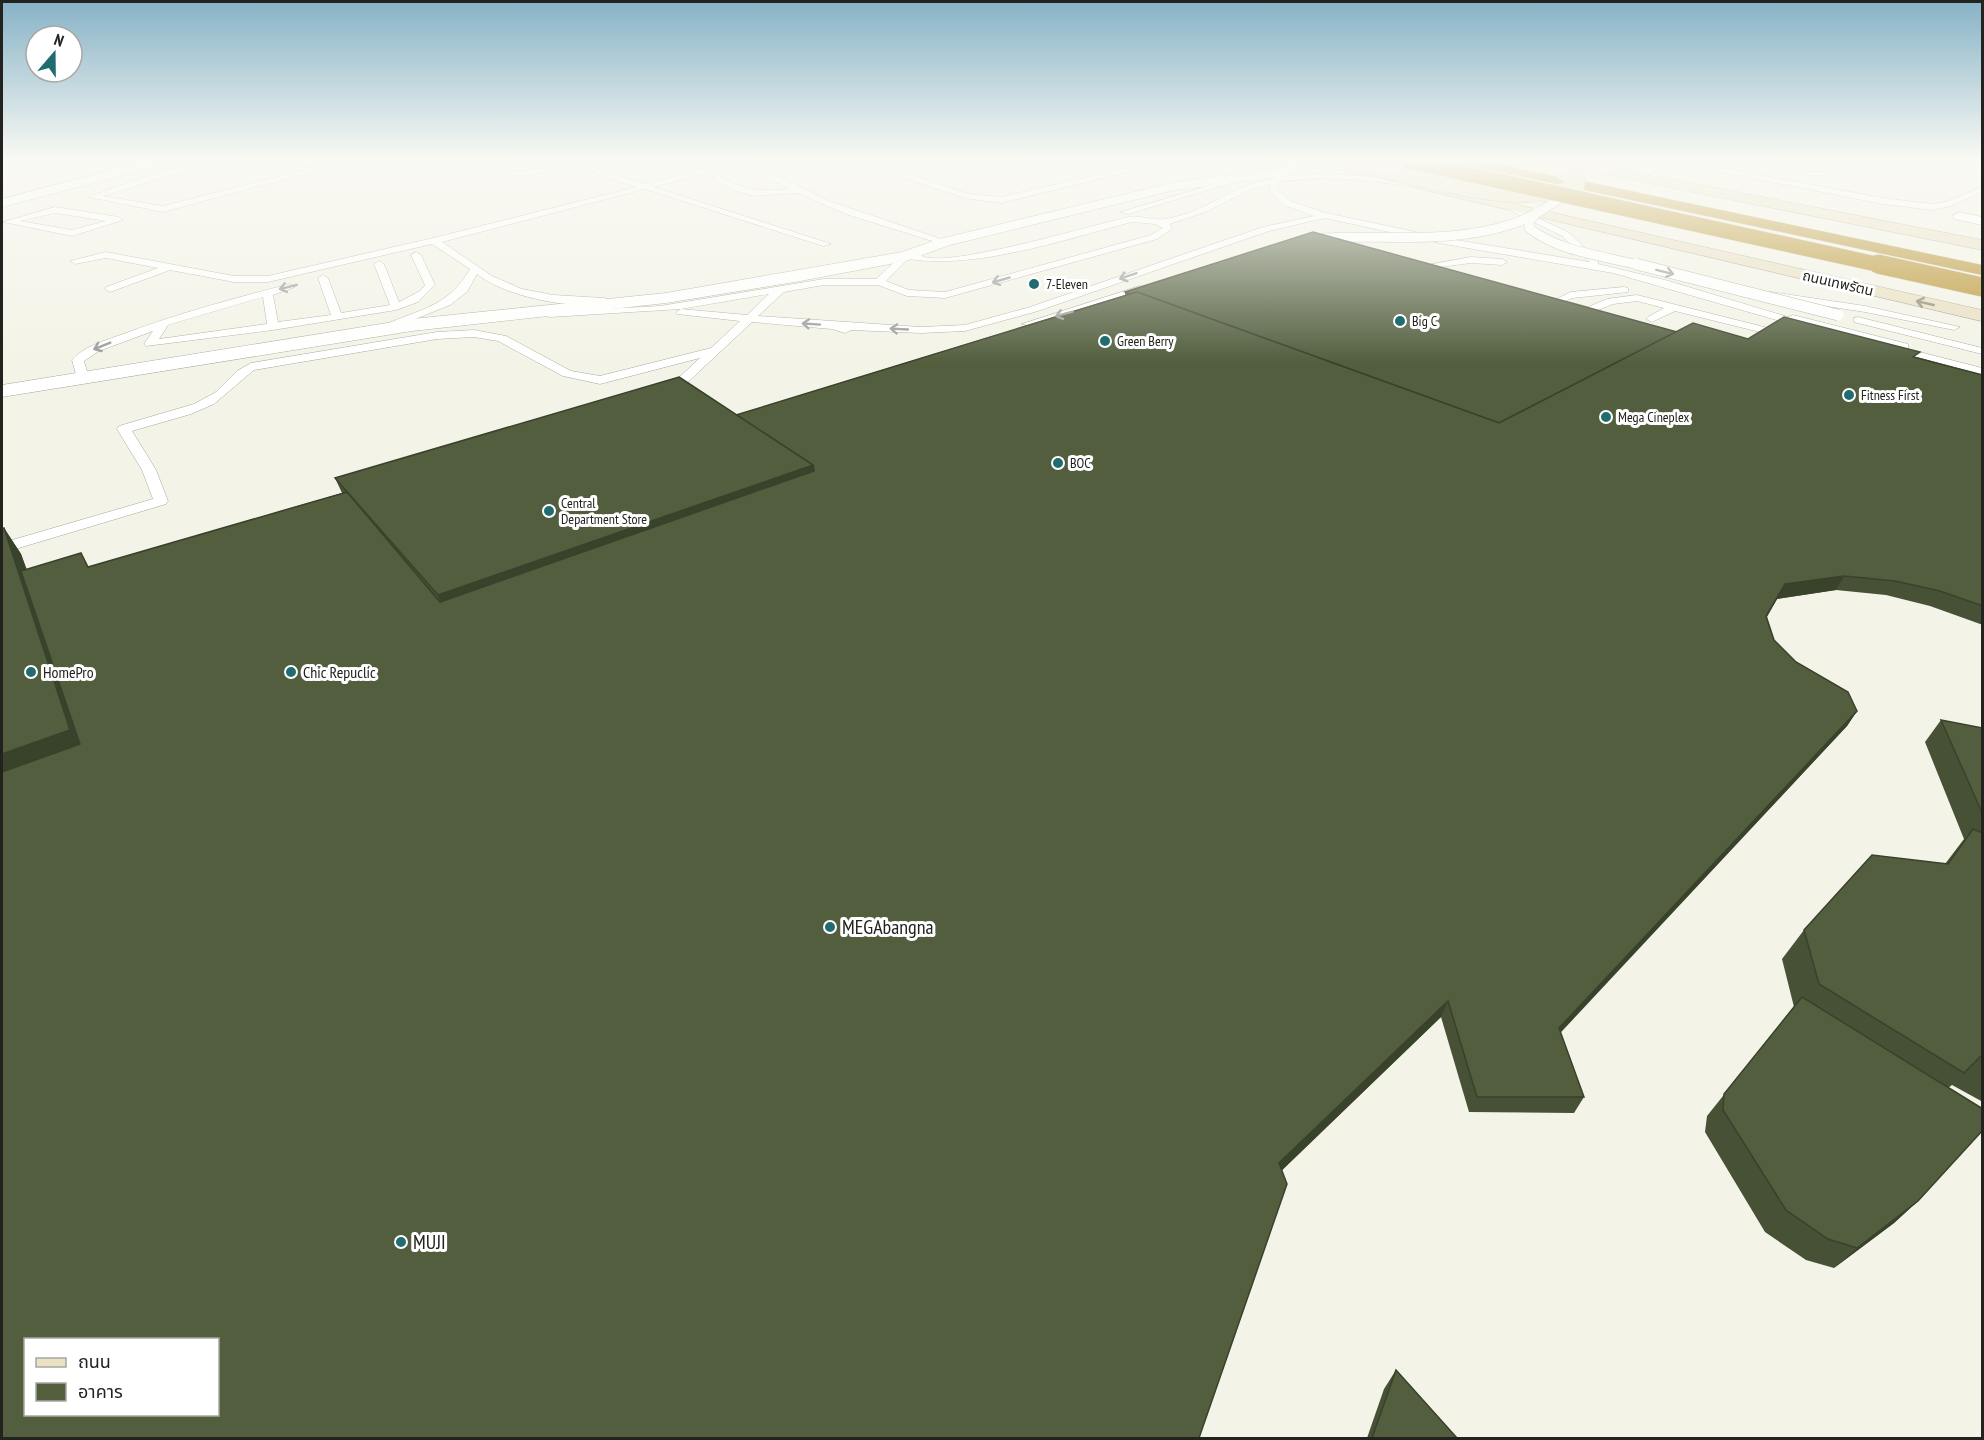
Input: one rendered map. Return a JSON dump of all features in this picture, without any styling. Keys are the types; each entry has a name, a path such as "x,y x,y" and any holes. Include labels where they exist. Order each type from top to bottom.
{"highway":[{"name":"ถนนเทพรัตน","path":"1704,228 1983,289"},
{"path":"1710,228 1983,289"},
{"path":"1765,228 1983,275"},
{"path":"1786,228 1983,270"}],"main road":[{"path":"1589,228 1663,252 1983,334"},
{"name":"ถนนเทพรัตน","path":"1600,228 1983,316"},
{"path":"1897,228 1983,245"}],"street":[{"path":"2,391 380,330 479,317 639,306 789,282 906,256 945,242 1002,228"}],"lane":[{"path":"44,228 72,233 89,228"},
{"path":"75,261 106,255 234,279 268,279 484,228"},
{"path":"777,228 826,244"},
{"path":"900,228 945,242"},
{"path":"906,256 946,261 1056,239 1094,228"},
{"path":"676,402 667,395 789,282 879,282 907,293 945,295 1154,237 1168,228"},
{"path":"435,241 500,283 525,292 748,320 921,330 964,328 1034,309 1270,228"},
{"path":"1382,228 1453,243 1611,270 1698,292 1712,299"},
{"path":"1298,240 1481,232 1497,228"},
{"path":"1529,228 1540,237 1556,244 1983,351"},
{"path":"1552,228 1565,234 1591,260 1611,270"},
{"path":"1026,234 1047,230"},
{"path":"879,282 906,256 1015,236"},
{"path":"164,322 150,344 215,321 267,292 447,248"},
{"path":"83,378 78,360 85,354 164,322 215,321 273,327 396,307 413,300 429,288 416,255"},
{"path":"1433,265 1490,260 1550,270"},
{"path":"379,264 396,307"},
{"path":"110,289 169,267"},
{"path":"380,330 423,315 446,303 462,290 475,268"},
{"path":"323,278 338,317"},
{"path":"1605,281 1712,299 1983,372"},
{"path":"832,326 885,338 969,338 1079,310 1145,287"},
{"path":"1610,316 1551,300 1590,292 1658,291"},
{"path":"267,292 273,327"},
{"path":"1954,327 1865,309 1755,293 1734,293 1732,296 1754,308 1983,366"},
{"path":"1589,311 1623,298 1650,300 1800,339"},
{"path":"1662,330 1646,322 1674,307"},
{"path":"2,548 161,501 149,470 124,429 200,406 220,395 236,376 251,367 447,334 488,335 505,340 552,368 584,380 600,380 713,351"}],"building":[{"name":"Big C","path":"1313,232 1677,332 1499,423 1137,292 1129,294 1125,292"},
{"name":"MEGAbangna","path":"1137,292 1499,423 1693,323 1748,339 1784,317 1920,352 1913,357 1983,375 1983,606 1940,591 1895,581 1844,576 1785,584 1766,616 1774,640 1796,662 1848,692 1857,711 1559,1028 1584,1097 1477,1097 1448,1001 1279,1163 1287,1184 1199,1438 2,1438 2,772 80,744 21,571 81,553 88,567 347,492 440,602 814,471 813,465 736,415"},
{"name":"Central Department Store","path":"679,377 813,465 438,595 335,478"},
{"name":"HomePro","path":"2,528 4,528 70,730 2,754"},
{"path":"1941,720 1983,728 1983,815"},
{"path":"1973,829 1983,833 1983,1056 1964,1073 1819,984 1804,930 1872,855 1948,864"},
{"path":"1802,997 1983,1109 1983,1130 1918,1201 1857,1248 1828,1239 1786,1210 1723,1110 1724,1094"},
{"path":"1396,1370 1457,1438 1372,1438"}],"place":[{"name":"7-Eleven","path":"1034,284"},
{"name":"Big C","path":"1400,321"},
{"name":"Green Berry","path":"1105,341"},
{"name":"Fitness First","path":"1849,395"},
{"name":"Mega Cineplex","path":"1606,417"},
{"name":"BOC","path":"1058,463"},
{"name":"Central Department Store","path":"549,511"},
{"name":"HomePro","path":"31,672"},
{"name":"Chic Repuclic","path":"291,672"},
{"name":"MEGAbangna","path":"830,927"},
{"name":"MUJI","path":"401,1242"}]}
